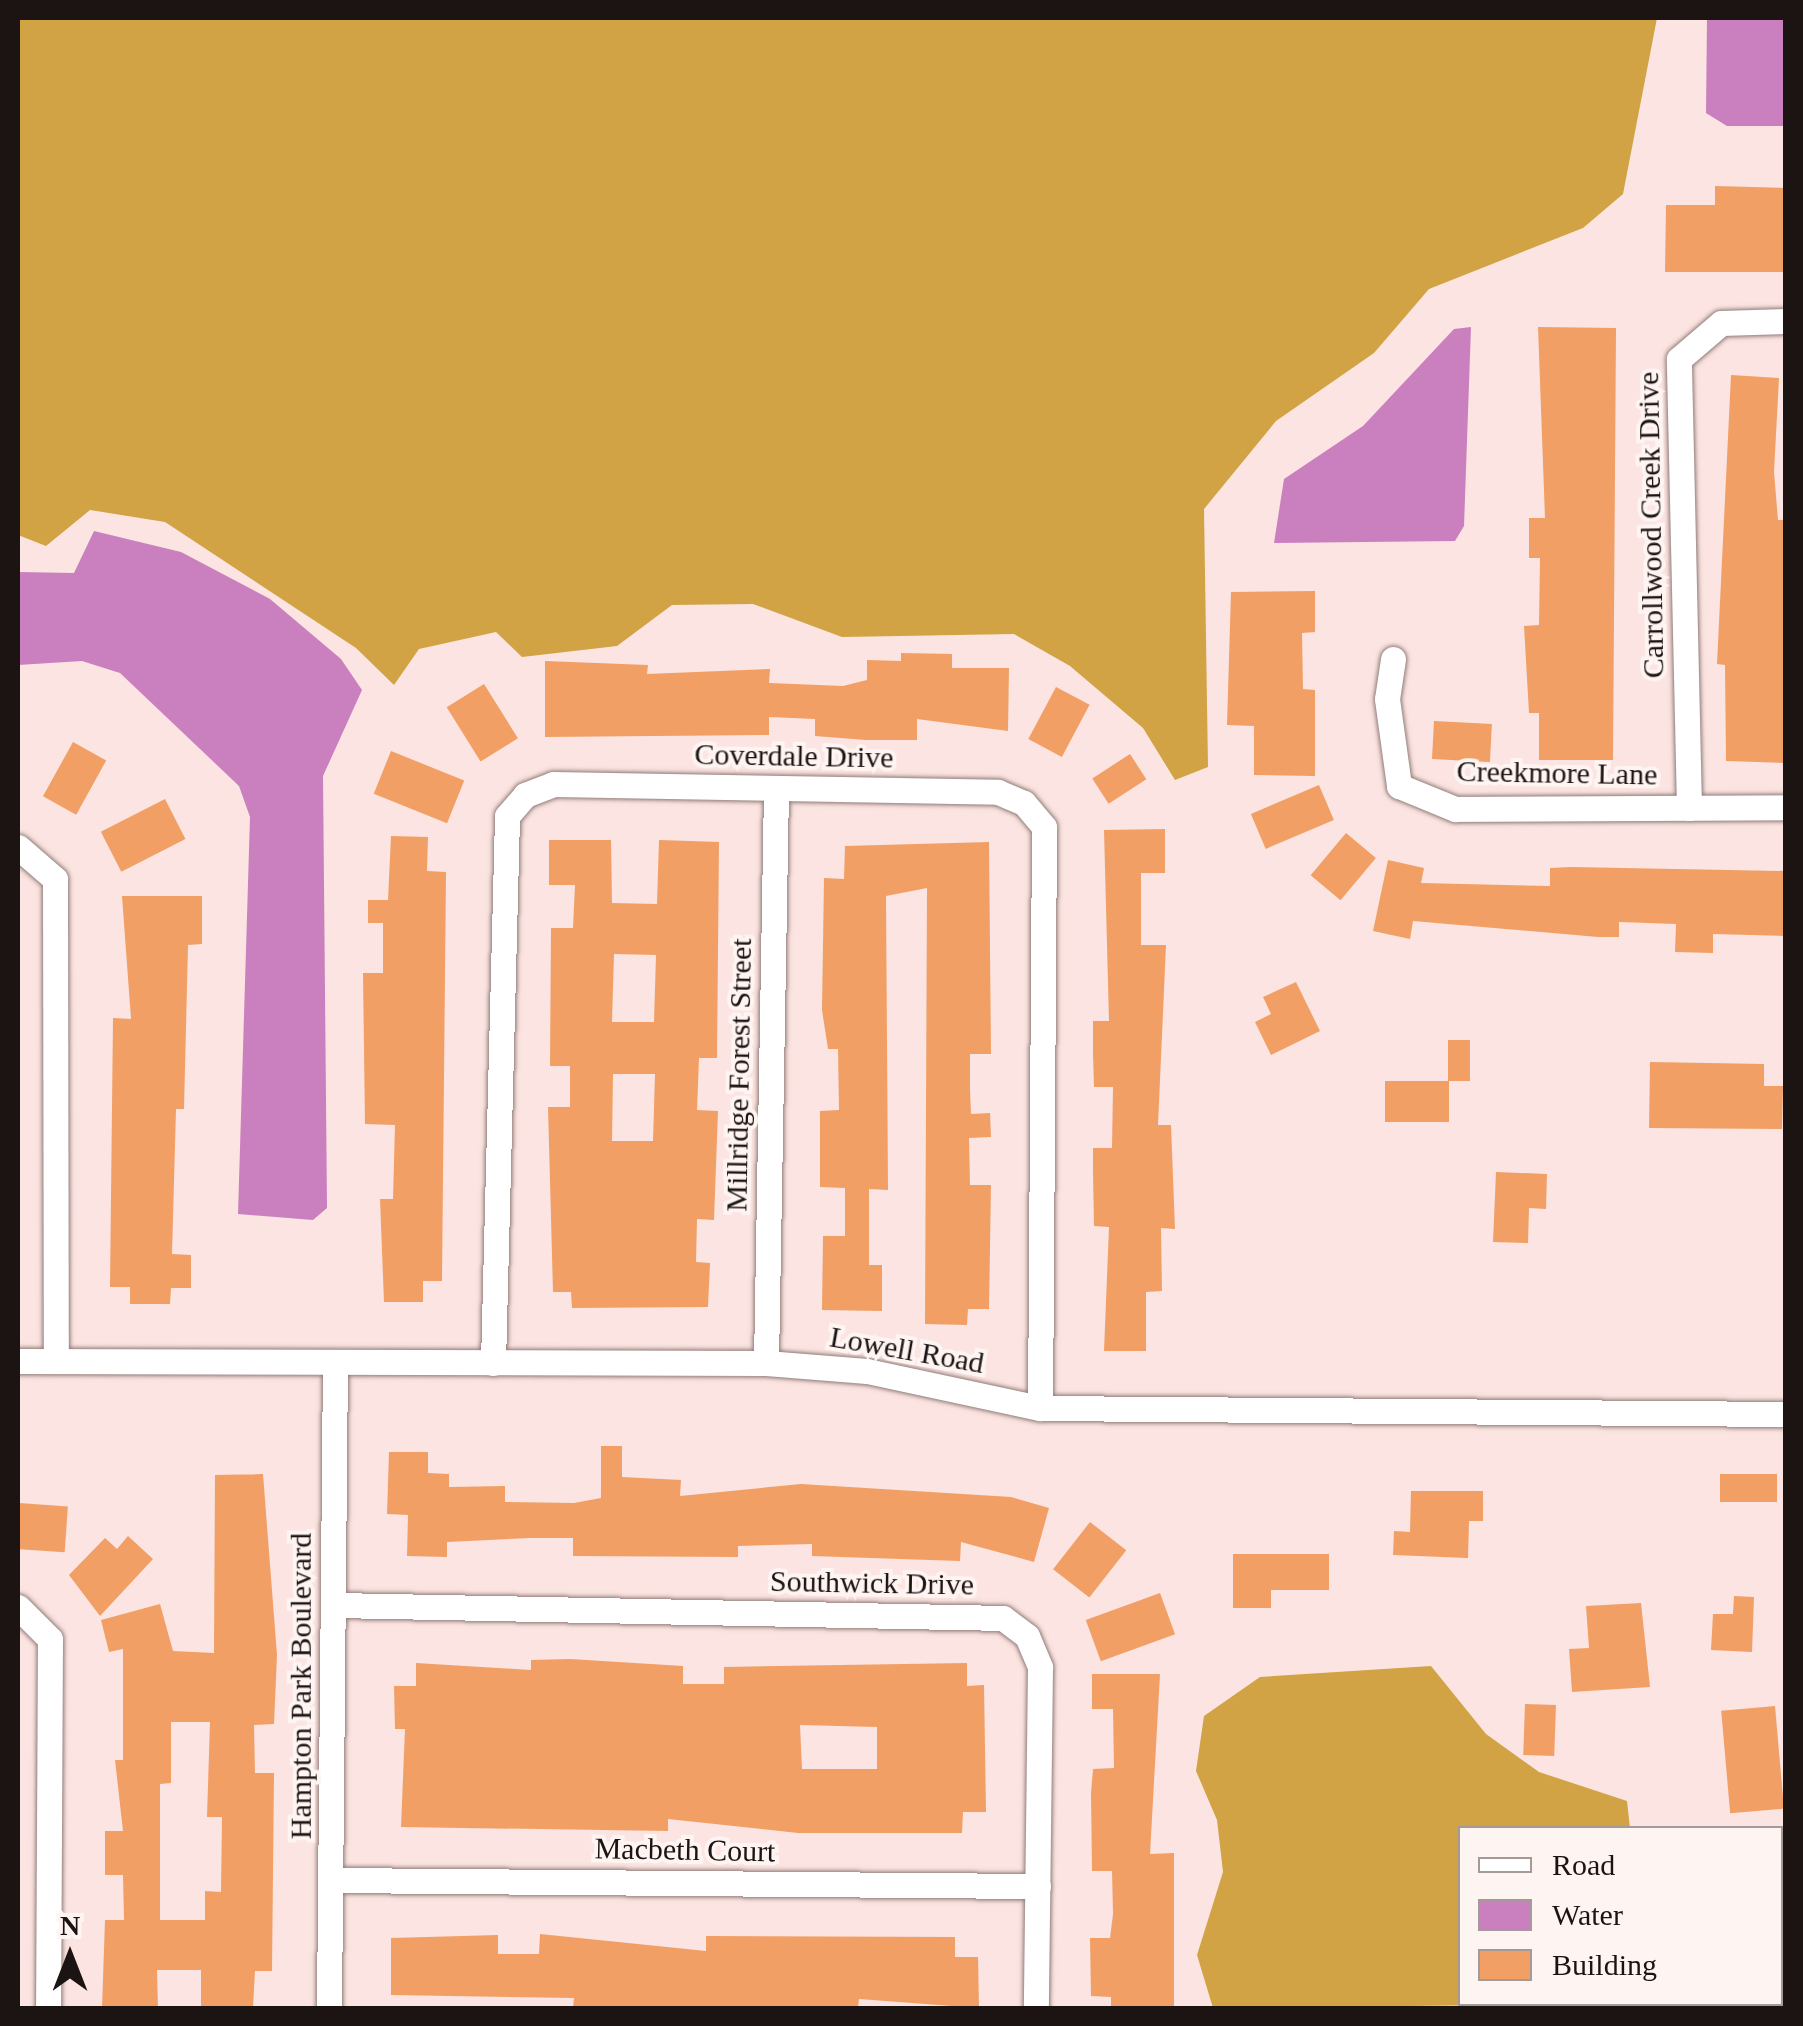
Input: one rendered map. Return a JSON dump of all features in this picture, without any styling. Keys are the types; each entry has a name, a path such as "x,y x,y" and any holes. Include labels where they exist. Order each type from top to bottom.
{"street":[{"name":"Carrollwood Creek Drive","path":"1689,808 1679,359 1720,323 1786,321"},
{"name":"Creekmore Lane","path":"1392,659 1387,699 1399,786 1455,809 1786,807"},
{"name":"Coverdale Drive","path":"493,1362 507,816 525,794 554,784 998,792 1024,803 1044,827 1040,1408"},
{"name":"Millridge Forest Street","path":"766,1363 776,788"},
{"path":"18,847 55,879 56,1361"},
{"name":"Lowell Road","path":"18,1361 766,1363 867,1371 1040,1408 1786,1414"},
{"name":"Hampton Park Boulevard","path":"329,2008 335,1363"},
{"name":"Southwick Drive","path":"334,1605 1003,1618 1027,1636 1040,1667 1036,2008"},
{"path":"18,1607 50,1638 48,2008"},
{"name":"Macbeth Court","path":"332,1880 1038,1886"}],"shaded area":[{"path":"18,18 1657,18 1623,194 1583,228 1429,289 1374,353 1276,421 1204,509 1208,767 1175,780 1143,728 1070,666 1014,634 842,637 753,604 672,605 617,646 522,657 496,632 419,649 394,685 356,648 165,522 90,510 46,546 18,535"},
{"path":"1431,1666 1486,1734 1539,1772 1627,1801 1630,1826 1458,1826 1458,2005 1213,2008 1197,1955 1223,1872 1217,1820 1196,1771 1204,1716 1260,1677"}],"water":[{"path":"1707,18 1785,18 1785,126 1727,126 1706,113"},
{"path":"1471,327 1464,526 1455,541 1274,543 1284,479 1363,426 1454,329"},
{"path":"94,531 181,552 270,599 341,659 362,690 323,776 327,1208 313,1220 238,1214 250,817 239,786 120,673 82,661 18,665 18,572 74,573"}],"building":[{"path":"1715,186 1786,188 1786,272 1665,272 1666,205 1715,205"},
{"path":"1538,327 1616,328 1613,760 1539,760 1539,713 1529,713 1524,626 1539,625 1540,558 1529,558 1529,518 1545,518"},
{"path":"1731,375 1779,378 1774,472 1778,520 1786,520 1786,763 1726,761 1725,665 1717,664"},
{"path":"1315,591 1315,632 1302,633 1303,689 1315,690 1315,776 1254,775 1254,726 1227,725 1231,592"},
{"path":"901,653 952,654 952,668 1009,668 1008,731 917,719 917,740 866,740 815,736 815,719 769,717 769,735 545,737 545,661 648,665 647,674 770,669 769,683 843,686 867,680 867,660 901,661"},
{"path":"484,684 518,738 481,762 447,707"},
{"path":"1056,687 1090,705 1062,757 1028,739"},
{"path":"1434,721 1492,724 1490,762 1432,759"},
{"path":"73,742 106,760 76,815 43,796"},
{"path":"391,751 464,781 447,823 374,794"},
{"path":"1130,754 1146,779 1109,804 1092,779"},
{"path":"1319,785 1334,820 1266,849 1251,814"},
{"path":"165,799 185,839 121,872 101,832"},
{"path":"1165,829 1165,873 1141,873 1141,945 1166,945 1158,1125 1171,1125 1175,1229 1161,1228 1162,1291 1146,1292 1146,1351 1104,1351 1109,1227 1094,1226 1093,1148 1112,1148 1113,1087 1094,1087 1093,1021 1109,1021 1104,830"},
{"path":"1346,833 1376,858 1341,900 1311,875"},
{"path":"391,836 428,837 427,871 446,872 442,1281 423,1281 423,1302 384,1302 380,1199 393,1199 395,1125 365,1124 363,973 383,973 383,923 368,923 368,900 388,900"},
{"path":"549,840 611,840 612,903 657,904 659,840 719,842 717,1058 699,1058 697,1110 718,1111 714,1220 697,1219 696,1262 710,1263 708,1307 572,1308 571,1292 553,1292 548,1107 570,1107 570,1066 550,1066 551,928 573,928 575,885 549,885","holes":["614,954 656,955 654,1022 612,1022","613,1074 655,1074 653,1141 612,1141"]},
{"path":"989,842 991,1054 970,1054 970,1090 971,1114 990,1113 991,1137 969,1138 970,1185 991,1185 989,1309 968,1309 967,1325 925,1324 927,888 886,896 888,1190 869,1189 869,1265 882,1265 882,1311 822,1310 823,1236 845,1236 845,1188 820,1187 820,1111 839,1110 838,1049 828,1049 822,1010 824,878 844,879 845,846"},
{"path":"1388,860 1424,868 1421,883 1550,886 1550,868 1571,867 1786,871 1786,936 1713,934 1713,953 1675,952 1676,924 1619,922 1619,937 1598,937 1413,921 1410,939 1373,931"},
{"path":"122,896 202,896 202,944 188,945 184,1109 176,1109 172,1254 191,1255 191,1288 171,1288 170,1304 130,1304 130,1287 110,1287 113,1018 131,1019"},
{"path":"1296,982 1320,1031 1271,1055 1255,1022 1271,1014 1263,997"},
{"path":"1448,1040 1470,1040 1470,1081 1448,1081"},
{"path":"1650,1062 1764,1064 1764,1086 1783,1086 1782,1129 1649,1128"},
{"path":"1385,1081 1449,1081 1449,1122 1385,1122"},
{"path":"1496,1172 1547,1174 1546,1209 1529,1208 1528,1243 1493,1242"},
{"path":"601,1446 622,1446 622,1477 681,1480 680,1496 801,1484 1011,1497 1049,1508 1034,1562 961,1542 960,1561 812,1556 812,1544 738,1546 738,1557 573,1556 573,1538 447,1542 447,1557 407,1556 408,1515 387,1514 389,1452 428,1452 428,1473 449,1474 449,1487 505,1486 505,1502 574,1503 601,1498"},
{"path":"263,1474 277,1655 274,1724 254,1725 255,1773 274,1773 272,1971 255,1971 253,2008 201,2008 201,1970 157,1970 158,2008 102,2008 105,1920 124,1920 123,1875 105,1875 105,1831 123,1831 115,1760 123,1760 123,1649 109,1652 101,1620 160,1604 173,1651 214,1653 215,1475","holes":["171,1722 210,1722 207,1817 222,1817 221,1892 205,1891 205,1920 160,1920 160,1784 171,1783"]},
{"path":"1720,1474 1777,1474 1777,1502 1720,1502"},
{"path":"1411,1491 1483,1491 1483,1521 1469,1521 1468,1558 1393,1555 1394,1531 1410,1532"},
{"path":"19,1503 68,1506 65,1552 18,1549"},
{"path":"1090,1522 1126,1550 1089,1598 1053,1569"},
{"path":"128,1536 153,1559 100,1616 69,1575 105,1538 117,1549"},
{"path":"1233,1554 1329,1554 1329,1590 1271,1590 1271,1608 1233,1608"},
{"path":"1160,1593 1175,1634 1101,1661 1086,1620"},
{"path":"1734,1596 1754,1597 1752,1652 1711,1650 1713,1614 1733,1614"},
{"path":"1641,1603 1650,1687 1572,1692 1569,1649 1589,1648 1586,1606"},
{"path":"531,1660 683,1666 683,1684 724,1684 724,1667 967,1663 967,1686 984,1685 986,1812 963,1812 962,1833 798,1833 668,1819 668,1831 401,1827 405,1729 395,1729 394,1686 416,1686 416,1663 531,1670","holes":["800,1725 877,1727 877,1769 802,1769"]},
{"path":"1092,1674 1160,1674 1150,1854 1174,1853 1174,2008 1111,2008 1111,1997 1091,1996 1090,1938 1110,1938 1113,1914 1112,1871 1092,1871 1093,1769 1114,1768 1113,1709 1092,1709"},
{"path":"1525,1704 1556,1705 1554,1756 1523,1755"},
{"path":"1775,1706 1784,1809 1730,1813 1721,1711"},
{"path":"540,1934 706,1951 706,1936 955,1937 955,1957 978,1957 979,2008 859,1999 858,2008 573,2008 574,1998 391,1995 391,1938 498,1935 498,1954 539,1954"}]}
